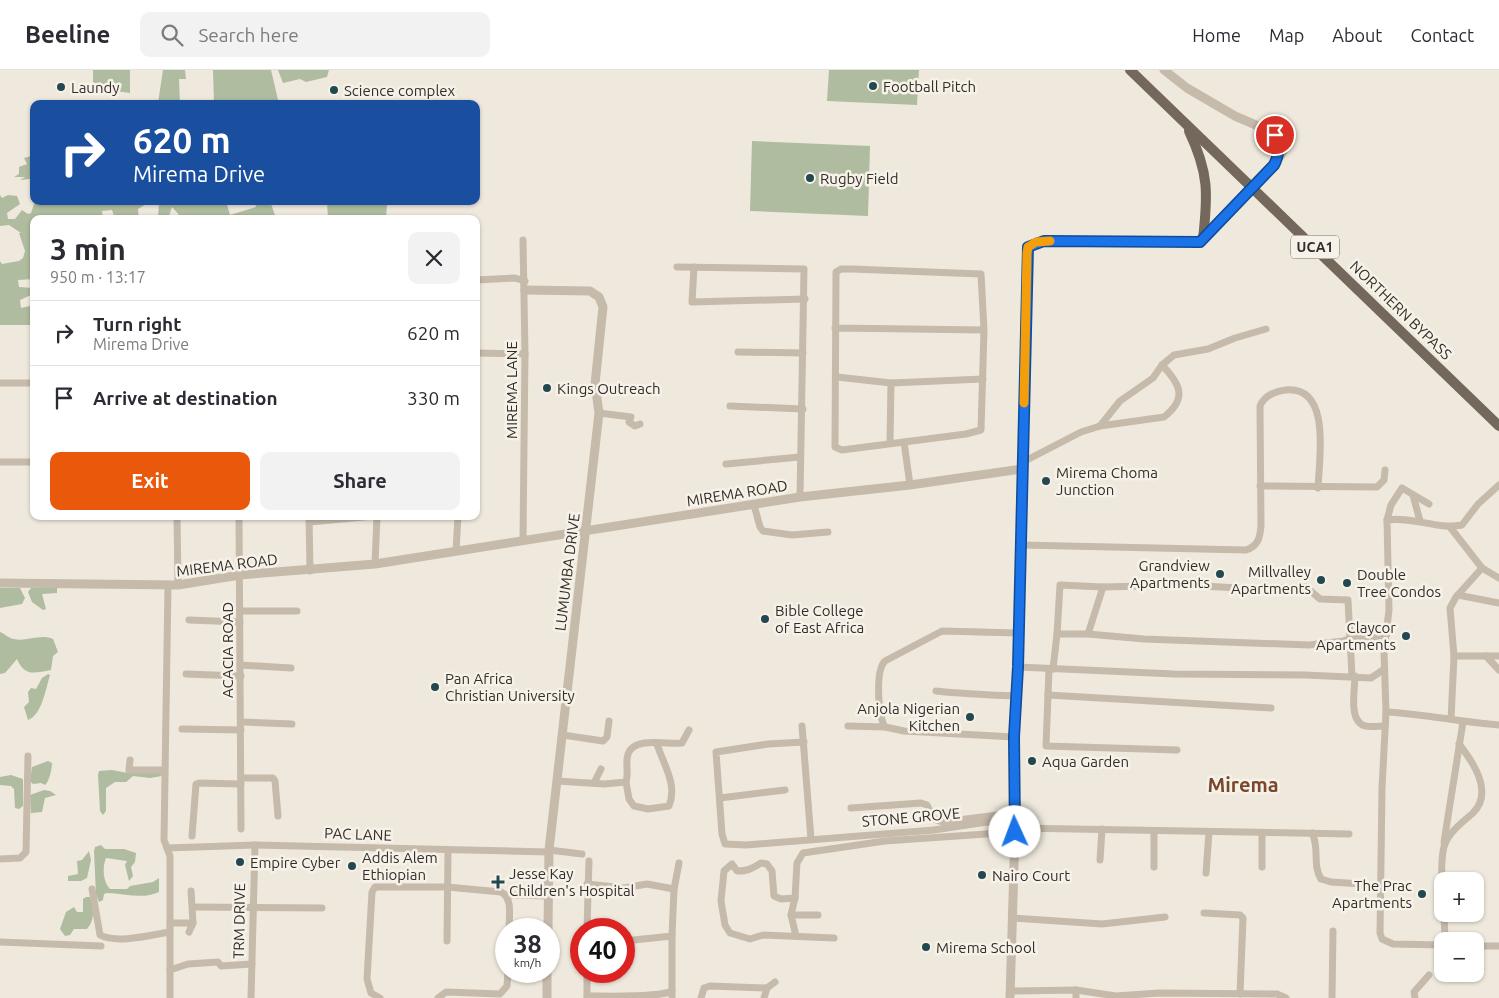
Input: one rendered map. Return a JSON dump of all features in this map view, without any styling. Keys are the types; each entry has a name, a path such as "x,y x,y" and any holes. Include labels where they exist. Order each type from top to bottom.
{"main road":[{"name":"NORTHERN BYPASS","path":"1130,70 1499,426"},
{"path":"1187,126 1206,179 1207,208 1203,239"}],"street":[{"path":"1164,70 1187,88 1272,132 1278,142 1277,160 1203,239 1196,242 1044,241 1028,247 1019,633 1014,737 1015,824 1010,994 1116,996 1160,993 1277,994 1286,998"},
{"name":"MIREMA LANE","path":"522,540 525,354 523,240"},
{"path":"677,267 804,269 805,299 800,497"},
{"path":"694,267 692,302 805,299"},
{"path":"841,269 981,273 984,330 981,430 966,434 890,442 842,450 835,447 837,377 835,328 835,274 841,269"},
{"path":"480,280 509,278 525,286"},
{"name":"LUMUMBA DRIVE","path":"525,286 590,292 603,303 595,384 599,413 563,735 556,781 549,851 548,918"},
{"path":"835,328 984,330"},
{"path":"1100,426 1120,401 1153,378 1162,365 1180,353 1208,349 1235,338 1266,329"},
{"path":"738,352 803,353"},
{"path":"480,353 525,354"},
{"name":"MIREMA ROAD","path":"0,583 173,586 240,576 375,564 800,497 910,485 1022,465 1081,432 1100,426 1164,417 1171,411 1180,395 1180,389 1162,365"},
{"path":"837,377 891,382 983,380"},
{"path":"890,442 891,382"},
{"path":"0,383 30,383"},
{"path":"1020,545 1246,550 1252,548 1258,541 1261,533 1260,406 1265,398 1282,390 1297,391 1310,398 1318,413 1320,426 1318,488"},
{"path":"730,406 803,409"},
{"path":"599,413 622,414 630,417 629,422 635,426 640,424"},
{"path":"904,442 910,485"},
{"path":"726,464 800,457"},
{"path":"0,462 30,462"},
{"path":"1260,486 1318,488 1377,487 1384,480 1385,470"},
{"path":"1387,520 1399,518 1450,527 1462,525 1478,504 1499,485"},
{"path":"1429,504 1402,488 1391,504 1387,520 1390,610 1383,670 1386,712 1382,788 1380,933 1382,939 1393,944 1434,945"},
{"path":"1413,495 1420,521"},
{"path":"754,505 760,527 763,530 792,535 828,532"},
{"path":"170,998 170,856 164,840 164,770 177,520"},
{"name":"ACACIA ROAD","path":"240,520 242,829"},
{"path":"310,520 310,571"},
{"path":"375,564 376,520"},
{"path":"456,551 458,520"},
{"path":"1450,527 1482,568 1499,578"},
{"path":"1451,719 1454,656 1450,608 1458,595 1482,568"},
{"path":"1177,750 1046,746 1048,695 1060,585 1103,587 1185,584 1256,590 1306,587 1320,598 1348,600 1354,676 1354,709 1357,718 1367,726 1385,726"},
{"path":"1088,634 1103,587"},
{"path":"1458,595 1499,603"},
{"path":"240,611 298,611"},
{"path":"190,620 240,622"},
{"path":"886,727 881,719 879,678 879,670 885,661 942,631 1019,633"},
{"path":"1056,634 1309,645 1343,641 1357,636 1375,637 1387,634"},
{"path":"1454,656 1499,656"},
{"path":"1486,656 1499,670"},
{"path":"240,665 291,668"},
{"path":"1018,667 1183,674 1354,676 1371,678 1383,670"},
{"path":"186,674 240,676"},
{"path":"936,692 945,691 957,695 1016,696"},
{"path":"1048,695 1271,708"},
{"path":"1386,712 1425,714 1462,722 1499,725"},
{"path":"563,735 602,741 607,737 609,721"},
{"path":"1443,872 1444,845 1462,722"},
{"path":"182,729 292,724"},
{"path":"802,726 811,839"},
{"path":"848,726 886,727 904,731 1014,737"},
{"path":"657,744 672,787 668,806 648,809 634,806 629,798 626,782 628,756 631,750 641,744 682,743 689,730"},
{"name":"STONE GROVE","path":"804,742 768,744 717,752 722,834 727,846 934,830 987,822 1015,824"},
{"path":"1444,845 1456,827 1479,806 1480,781 1477,768 1459,744"},
{"path":"0,859 20,858 26,852 28,756"},
{"path":"130,760 129,770 164,770"},
{"path":"594,783 601,770"},
{"path":"192,836 196,784 199,782 273,778 275,781 278,816"},
{"path":"556,781 626,782"},
{"path":"720,798 785,790"},
{"path":"851,808 921,803 927,805 934,819 942,822 1154,831 1349,834"},
{"path":"796,936 791,915 795,898 798,859 807,851 1015,824"},
{"path":"1100,860 1102,829"},
{"path":"1154,831 1154,867"},
{"path":"1206,873 1209,832"},
{"path":"1262,833 1262,867"},
{"path":"1312,834 1317,842 1316,871 1321,879 1330,882 1362,884"},
{"name":"PAC LANE","path":"167,848 255,845 448,851 549,851 582,854"},
{"name":"TRM DRIVE","path":"251,998 255,845"},
{"path":"447,941 448,851"},
{"path":"587,918 589,861"},
{"path":"587,983 587,997 640,997 672,994 674,889 679,863"},
{"path":"795,898 781,899 774,896 772,871 767,864 761,863 752,870 745,871 737,870 732,864 724,871 721,901 725,925 730,933 750,939 763,935 834,938"},
{"path":"587,884 624,888 648,884 674,889"},
{"path":"380,998 370,995 368,979 372,892 375,887 447,887 501,892 506,895 549,896"},
{"path":"92,889 100,936 106,938 130,938 170,932"},
{"path":"189,932 193,923 191,891"},
{"path":"506,895 509,900 509,918"},
{"path":"193,907 322,908"},
{"path":"1204,913 1240,915 1243,918 1240,994"},
{"path":"791,915 818,915"},
{"path":"1012,918 1102,924 1165,917"},
{"path":"170,923 193,923"},
{"path":"1332,998 1333,931"},
{"path":"635,940 672,936"},
{"path":"0,942 101,946"},
{"path":"1484,946 1499,946"},
{"path":"170,970 188,964 218,962 222,966 252,964"},
{"path":"1415,998 1414,992 1429,974"},
{"path":"764,998 767,988 775,982"},
{"path":"438,998 446,995 500,994 507,983"},
{"path":"546,998 547,983"},
{"path":"701,998 701,993 708,986 767,988"}],"green space":[{"path":"93,70 130,70 130,93 93,88"},
{"path":"163,70 185,70 186,79 179,79 180,100 158,100"},
{"path":"213,70 271,70 278,100 214,100"},
{"path":"278,70 329,70 327,77 306,82 300,79 283,83"},
{"name":"Football Pitch","path":"829,70 919,70 917,105 827,101"},
{"name":"Rugby Field","path":"752,141 870,146 868,216 750,211"},
{"path":"30,156 30,179 20,180 25,177 14,177 19,174 19,167 27,164 24,158"},
{"path":"0,195 2,198 8,195 17,196 20,204 7,213 8,219 15,219 22,210 28,214 31,213 34,205 144,205 138,209 139,215 114,215 112,210 102,211 102,215 30,215 30,279 18,280 19,287 30,288 30,295 20,300 21,308 30,306 30,325 0,325 0,261 2,264 19,261 23,258 25,251 19,233 21,233 9,225 0,226"},
{"path":"159,205 227,205 230,215 179,215 172,207 169,215 158,215"},
{"path":"256,205 271,205 275,215 230,215 256,207"},
{"path":"327,205 387,205 386,215 328,215"},
{"path":"57,587 57,593 42,594 46,609 43,610 32,602 28,592 31,588"},
{"path":"0,588 20,588 25,598 22,604 0,608"},
{"path":"0,632 10,638 19,640 43,637 53,639 58,652 53,656 51,670 35,673 27,671 23,669 17,659 5,673 0,674"},
{"path":"48,674 50,675 40,707 37,713 28,720 24,707 29,702 28,692 31,688 36,689 42,678"},
{"path":"48,761 52,763 52,766 45,785 41,783 33,784 30,781 32,767"},
{"path":"112,770 128,773 161,772 162,776 150,778 133,776 126,782 115,782 106,788 106,811 103,815 100,811 98,775 99,771"},
{"path":"11,775 23,779 23,806 19,809 15,808 14,789 11,786 0,785 0,777"},
{"path":"44,790 56,795 45,798 42,812 31,813 30,795"},
{"path":"101,845 105,849 124,849 136,853 135,862 131,867 133,876 129,881 125,865 127,861 106,858 104,874 110,889 127,889 130,886 153,882 159,878 159,892 146,896 107,893 104,894 103,900 99,902 96,895 94,851 95,847"},
{"path":"89,851 91,860 87,878 81,881 68,881 68,876 78,874 77,861 82,860"},
{"path":"90,897 93,910 90,926 87,929 74,929 70,935 65,936 60,929 66,912 74,907 77,912 83,912 83,899"}],"slow traffic":[{"path":"1024,403 1027,253 1028,247 1036,242 1050,241"}],"place":[{"name":"Football Pitch","path":"873,86"},
{"name":"Laundy","path":"61,87"},
{"name":"Science complex","path":"334,90"},
{"name":"Rugby Field","path":"810,178"},
{"name":"Kings Outreach","path":"547,388"},
{"name":"Mirema Choma Junction","path":"1046,481"},
{"name":"Grandview Apartments","path":"1220,574"},
{"name":"Millvalley Apartments","path":"1321,580"},
{"name":"Double Tree Condos","path":"1347,583"},
{"name":"Bible College of East Africa","path":"765,619"},
{"name":"Claycor Apartments","path":"1406,636"},
{"name":"Pan Africa Christian University","path":"435,687"},
{"name":"Anjola Nigerian Kitchen","path":"970,717"},
{"name":"Aqua Garden","path":"1032,761"},
{"name":"Empire Cyber","path":"240,862"},
{"name":"Addis Alem Ethiopian","path":"352,866"},
{"name":"Nairo Court","path":"982,875"},
{"name":"Jesse Kay Children's Hospital","path":"498,882"},
{"name":"The Prac Apartments","path":"1422,894"},
{"name":"Mirema School","path":"926,947"}],"district":[{"name":"Mirema","path":"1243,784"}],"route":[{"path":"1015,832 1014,737 1018,667 1028,247 1036,242 1044,241 1200,242 1274,165 1277,160 1278,146 1275,135"}]}
